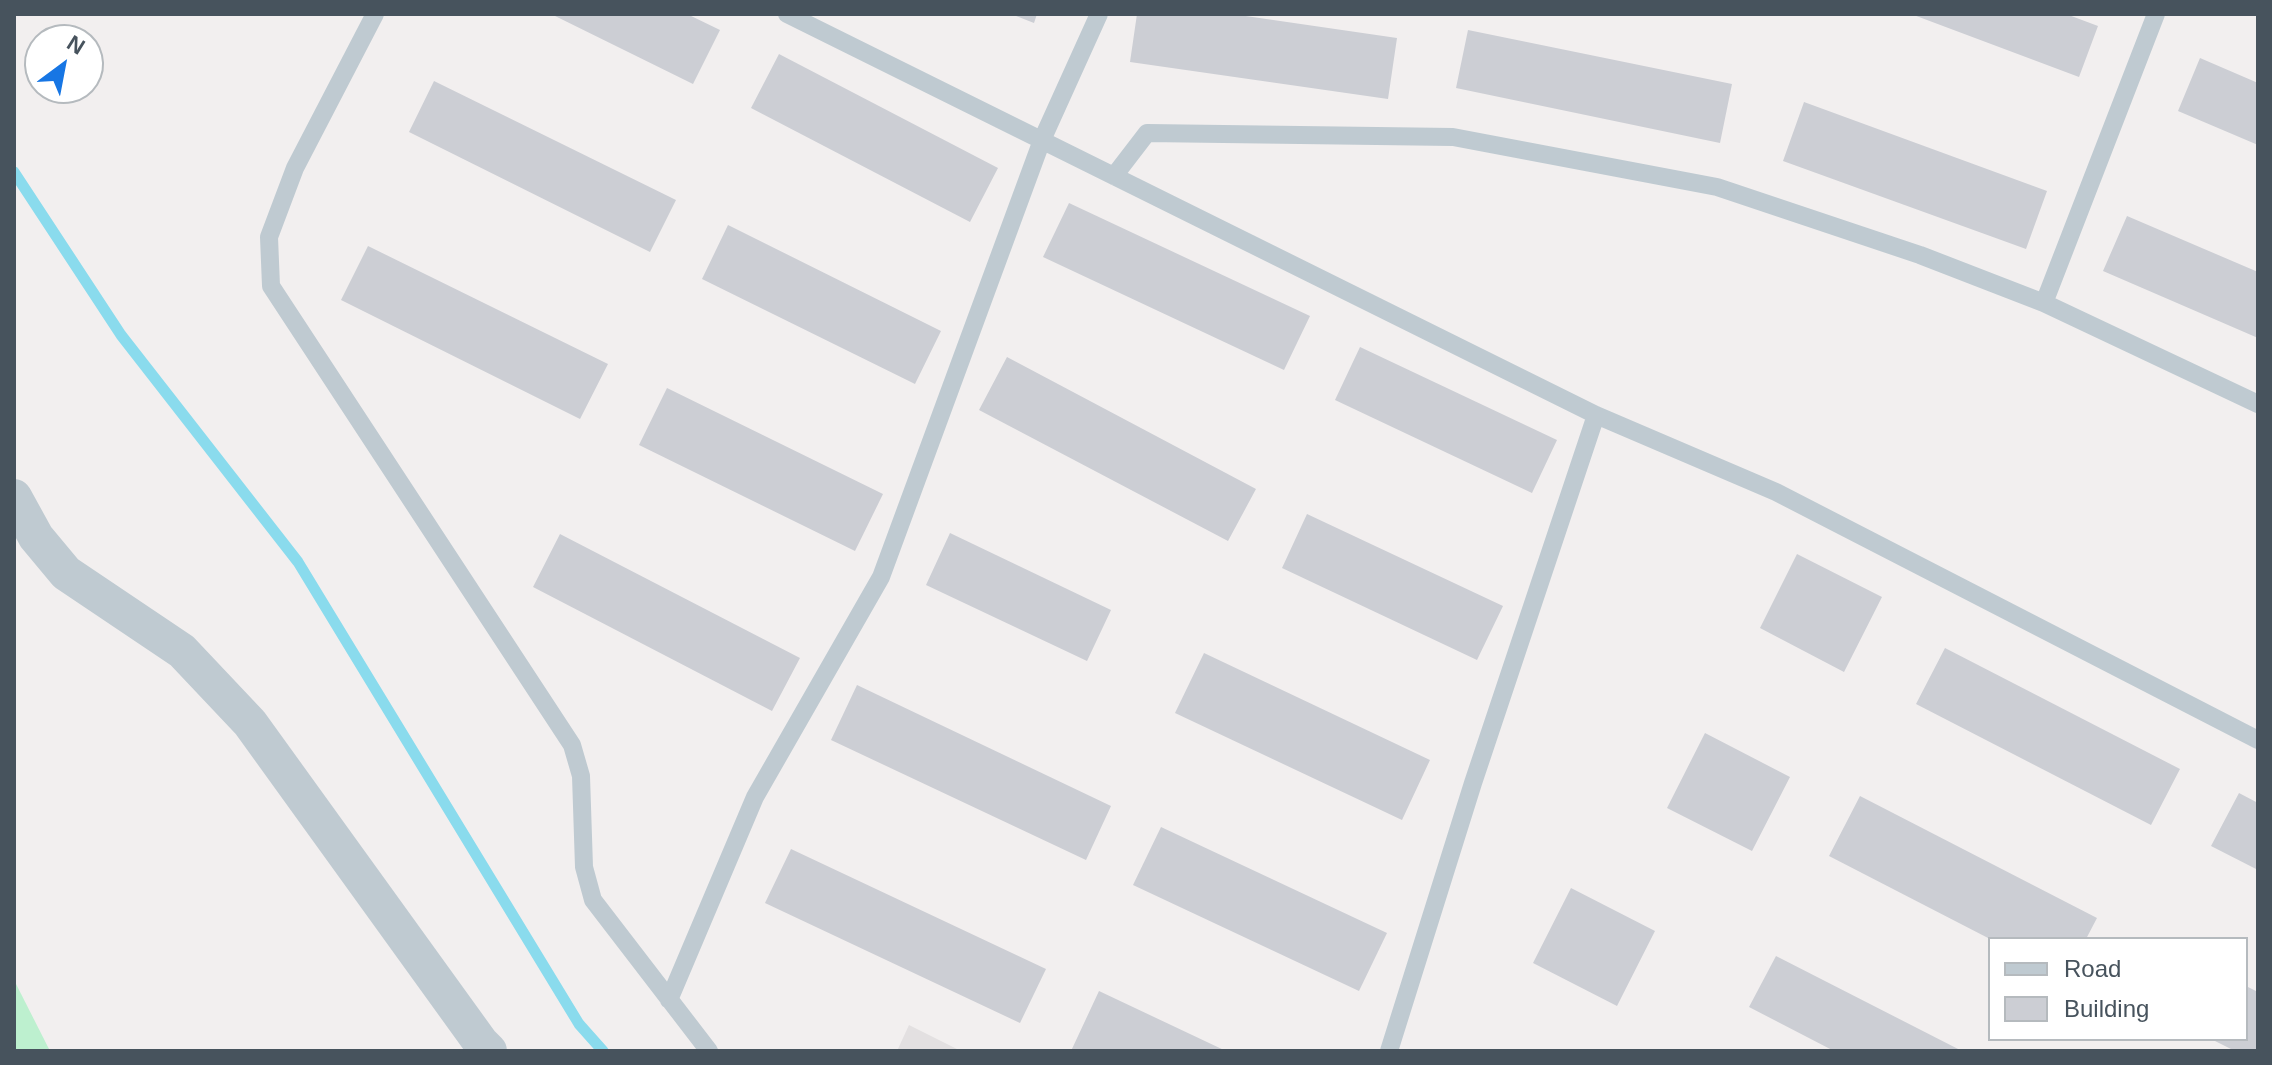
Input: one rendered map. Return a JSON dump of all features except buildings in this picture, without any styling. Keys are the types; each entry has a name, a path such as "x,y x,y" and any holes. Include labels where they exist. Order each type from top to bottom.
{"street":[{"path":"14,497 36,537 66,573 182,651 250,723 489,1051"}],"lane":[{"path":"375,14 295,168 269,237 271,286 572,745 581,776 584,867 593,900 709,1051"},
{"path":"787,14 1596,415 1776,492 2258,740"},
{"path":"669,1000 755,797 881,577 1042,140 1099,14"},
{"path":"2044,303 2156,14"},
{"path":"1114,176 1147,133 1453,137 1717,187 1920,255 2044,303 2258,404"},
{"path":"1389,1051 1478,768 1596,415"}],"shaded area":[{"path":"909,1025 961,1051 897,1051"}],"green space":[{"path":"14,980 50,1051 14,1051"}],"waterway":[{"path":"14,172 121,335 298,562 579,1024 603,1051"}]}
